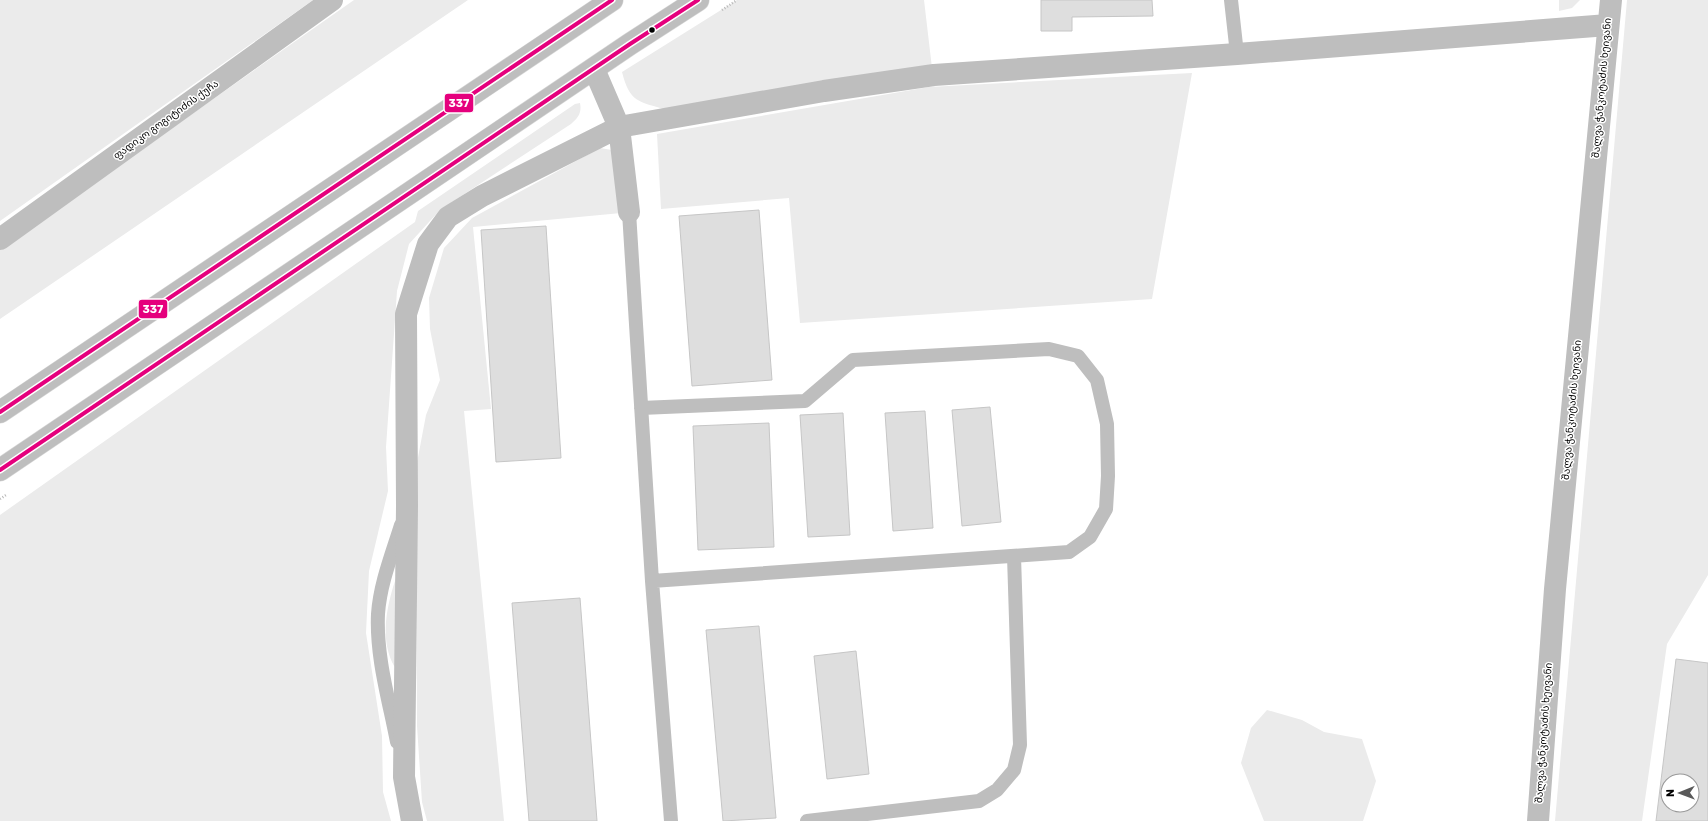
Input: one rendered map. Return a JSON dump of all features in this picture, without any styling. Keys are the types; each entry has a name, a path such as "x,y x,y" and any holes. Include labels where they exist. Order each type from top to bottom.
{"street":[{"name":"ფადიკო გოგიტიძის ქუჩა","path":"0,239 332,0"},
{"path":"0,412 612,0"},
{"path":"0,470 698,0"},
{"name":"შალვა ჭანკოტაძის ხეივანი","path":"1538,821 1556,581 1611,0"},
{"path":"412,821 404,777 407,506 406,314 428,244 448,217 482,196 619,127 824,91 934,75 1237,54 1608,25"},
{"path":"594,69 619,127 629,212"}],"lane":[{"path":"1231,0 1237,54"},
{"path":"629,212 652,581 671,821"},
{"path":"641,408 805,401 853,360 1049,349 1078,356 1097,380 1107,424 1108,476 1106,509 1090,537 1069,552 652,581"},
{"path":"807,821 979,801 997,790 1014,770 1020,745 1014,556"}],"shaded area":[{"path":"0,0 313,0 0,221"},
{"path":"354,0 468,0 0,319 0,249"},
{"path":"737,0 924,0 932,68 667,110 642,102 632,95 628,90 622,72"},
{"path":"1559,0 1580,0 1572,8 1559,11"},
{"path":"1627,0 1708,0 1708,575 1667,644 1642,821 1555,821"},
{"path":"1192,73 1152,299 800,323 789,198 661,209 657,134 929,87"},
{"path":"580,103 579,115 576,120 440,210 409,244 397,291 386,447 388,491 369,571 366,633 382,736 383,792 391,821 0,821 0,515 415,222 418,211 575,104"},
{"path":"600,148 612,150 621,213 473,227 491,409 464,411 504,821 427,821 422,802 417,726 416,468 426,415 440,380 430,329 429,298 444,248 472,218"},
{"path":"401,564 398,672 391,660 387,647 386,618 392,590"},
{"path":"1267,710 1302,720 1324,732 1362,739 1376,781 1363,821 1264,821 1241,763 1251,728"}],"building":[{"path":"1041,0 1152,0 1153,16 1072,17 1072,31 1041,31"},
{"path":"759,210 772,380 692,386 679,216"},
{"path":"546,226 561,458 496,462 481,230"},
{"path":"990,407 1001,522 962,526 952,410"},
{"path":"925,411 933,528 893,531 885,413"},
{"path":"843,413 850,535 808,537 800,415"},
{"path":"769,423 774,547 698,550 693,426"},
{"path":"580,598 597,821 529,821 512,603"},
{"path":"759,626 776,818 723,821 706,630"},
{"path":"856,651 869,774 827,779 814,656"},
{"path":"1676,659 1708,663 1708,821 1656,821 1660,789 1660,813 1700,813 1700,773 1662,773"}],"transit line":[{"name":"337","path":"0,412 612,0"},
{"name":"337","path":"0,470 630,44 698,0"}]}
